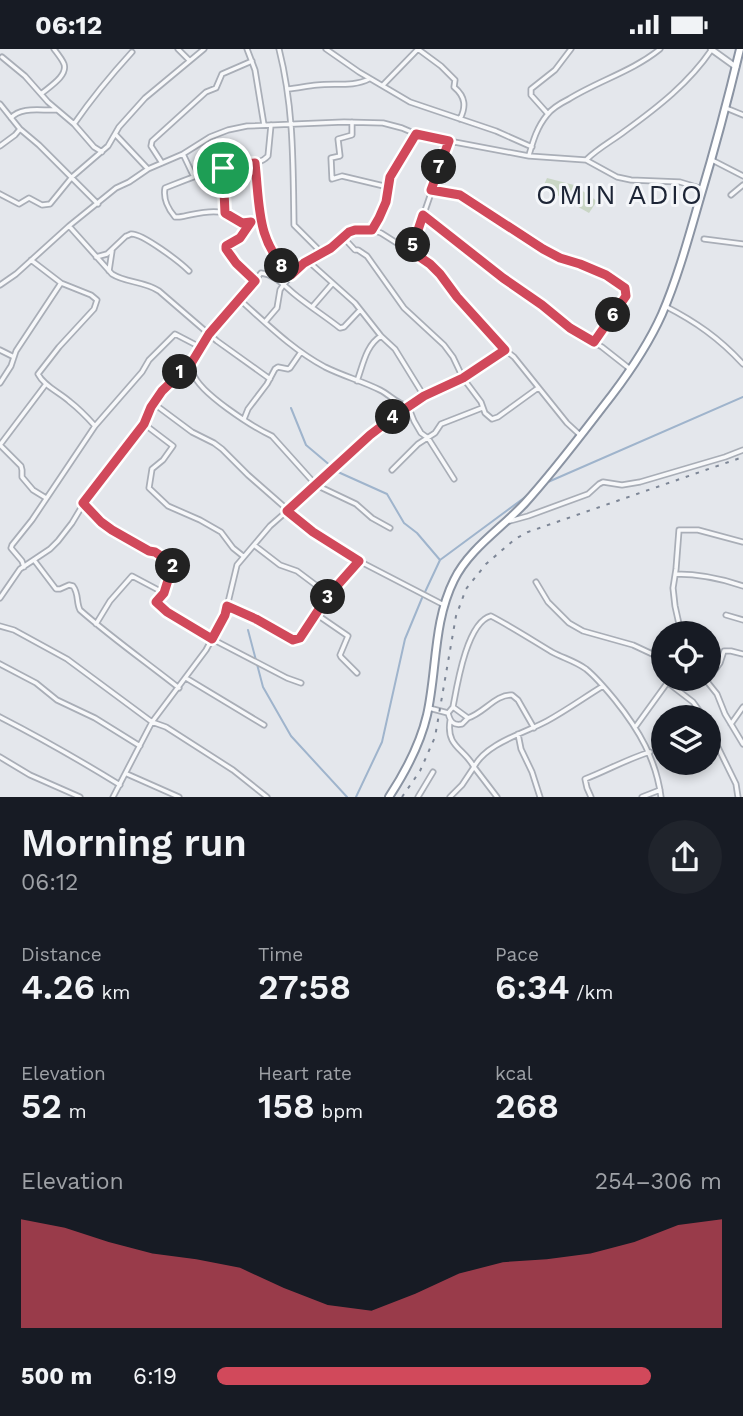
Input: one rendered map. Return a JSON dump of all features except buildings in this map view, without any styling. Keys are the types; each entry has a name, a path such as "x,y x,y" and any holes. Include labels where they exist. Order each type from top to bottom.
{"highway":[{"path":"389,796 410,764 422,733 440,622 455,577 475,551 536,491 580,435 630,369 665,306 712,160 740,49"}],"street":[{"path":"41,94 58,80 64,70 64,64 54,49"},
{"path":"178,49 190,60"},
{"path":"0,194 19,204 29,198 47,205 72,177 102,152 119,127 145,98 204,49"},
{"path":"247,49 259,89 264,125"},
{"path":"279,49 292,123 294,225 322,253"},
{"path":"326,49 410,102 496,131 531,147"},
{"path":"383,85 418,49 455,80 454,87 459,91 465,109 460,119"},
{"path":"548,114 531,95 531,89 555,70 571,49"},
{"path":"529,156 540,126 548,114 561,103 650,57 660,49"},
{"path":"586,160 687,82 712,49 736,67"},
{"path":"74,124 96,93 132,52"},
{"path":"2,57 26,76 56,110 102,152"},
{"path":"162,163 151,146 152,141 206,92 216,88 222,74 251,61"},
{"path":"288,89 360,82 370,78"},
{"path":"0,104 20,129 98,204"},
{"path":"726,108 743,115"},
{"path":"11,118 16,112 56,110"},
{"path":"352,122 352,135 338,139 340,156 331,158 332,179 342,176 388,187"},
{"path":"1,282 116,188 228,129 292,123 383,123 416,134 529,156 586,160 617,177 631,180 680,182 703,189"},
{"path":"261,218 242,223 225,213 210,212 175,217 167,205 164,189 193,176 265,160 268,157 271,124"},
{"path":"0,146 20,129"},
{"path":"372,230 383,209 390,177 416,134"},
{"path":"115,135 149,169"},
{"path":"411,251 449,141"},
{"path":"183,154 193,176"},
{"path":"712,160 743,176"},
{"path":"255,163 264,236 271,252 291,275"},
{"path":"223,168 225,213"},
{"path":"731,195 743,185"},
{"path":"431,190 460,195 543,249 606,275 625,288 624,300 594,342"},
{"path":"423,215 570,328 630,369"},
{"path":"251,222 240,238 225,247 236,263 255,281"},
{"path":"69,226 109,271 119,278 150,285 159,291 217,341 270,379"},
{"path":"265,322 278,305 284,283 308,261 355,230 382,233 430,264 440,274 457,297 505,350 514,356 567,423 580,435"},
{"path":"96,257 107,254 129,234 157,246 189,271"},
{"path":"343,237 355,250 367,256 404,308 444,345 488,417 494,419 538,388"},
{"path":"704,239 743,244"},
{"path":"109,271 113,249"},
{"path":"31,260 61,283 97,300 94,309 38,374 95,426"},
{"path":"308,261 360,310 395,349 424,396"},
{"path":"0,598 16,574 58,541 83,503 144,424 153,403 162,391 192,362 209,334 261,273 284,283 288,289 342,328 360,310"},
{"path":"0,383 11,366 16,351 61,283"},
{"path":"312,307 332,284"},
{"path":"240,300 301,352 326,367 382,391 408,406"},
{"path":"665,306 702,327 722,342 743,364"},
{"path":"24,567 11,548 12,545 32,520 95,426 174,334 200,347"},
{"path":"357,380 372,342 381,336"},
{"path":"113,796 152,722 206,650 225,615 237,565 270,526 370,435 408,406 463,378 505,350"},
{"path":"0,351 14,356"},
{"path":"244,419 248,409 278,367 290,368 301,352"},
{"path":"192,362 192,372 199,384 217,401 272,436 316,485 355,504 390,528"},
{"path":"46,384 0,445 21,465 22,477 33,490 46,498"},
{"path":"153,403 192,432 222,449 313,532 359,561 444,605"},
{"path":"408,406 414,421 454,479"},
{"path":"392,470 418,444 428,439 446,422 482,408"},
{"path":"144,424 173,446 152,469 149,488 167,506 221,532 233,548 244,556"},
{"path":"508,521 588,494 603,482 622,485 640,482 743,450"},
{"path":"83,503 112,530 173,564 164,593 156,602 167,612 212,639 300,684"},
{"path":"678,621 673,598 673,579 676,574 679,530 698,530 743,542"},
{"path":"254,545 280,565 297,571 329,595"},
{"path":"34,560 56,589 73,586 78,593 77,604 80,610 179,688"},
{"path":"227,606 293,640 300,638 329,595 359,561"},
{"path":"676,574 722,578 743,586"},
{"path":"96,624 110,601 132,576 164,593"},
{"path":"536,582 555,611 575,627 651,653"},
{"path":"316,614 348,636 340,652 341,657 358,673"},
{"path":"726,615 743,620"},
{"path":"448,713 453,707 465,657 475,630 485,618 491,616 554,653 577,663 603,686 636,726 650,752 659,779 661,796"},
{"path":"0,626 14,630 67,659 152,722 166,727 233,770 267,796"},
{"path":"721,660 724,651 743,654"},
{"path":"0,664 36,683 57,700 94,718 140,746"},
{"path":"186,678 264,725"},
{"path":"450,796 462,785 484,754 518,734 534,729 603,686"},
{"path":"636,726 660,691"},
{"path":"680,691 695,705"},
{"path":"715,691 743,744"},
{"path":"450,721 459,725 508,694 519,700 534,729"},
{"path":"453,707 468,718"},
{"path":"731,724 743,707"},
{"path":"428,708 448,713"},
{"path":"448,713 449,735 497,796"},
{"path":"0,717 120,785"},
{"path":"518,734 540,796"},
{"path":"592,796 585,779 650,752"},
{"path":"721,753 736,784 738,796"},
{"path":"0,757 30,775 80,796"},
{"path":"418,796 433,772"},
{"path":"127,773 179,796"},
{"path":"642,796 660,790"}],"green space":[{"path":"547,178 574,185 597,201 589,213 543,187"}],"waterway":[{"path":"548,482 743,397"},
{"path":"291,408 306,445 338,472 387,494 404,523 417,533 440,560"},
{"path":"425,592 440,560 528,495"},
{"path":"356,797 382,742 405,639 422,598"},
{"path":"248,630 263,687 291,736 347,797"}],"railway":[{"path":"402,797 420,771 435,737 456,616 466,589 486,564 515,539 528,532 743,457"}],"district":[{"name":"OMIN ADIO","path":"620,194"}],"route":[{"path":"416,134 449,141 431,190 460,195 543,249 606,275 621,284 626,291 624,300 594,342 570,328 423,215 411,251 440,274 505,350 463,378 408,406 370,435 287,511 313,532 359,561 327,597 297,640 227,606 212,639 167,612 156,602 164,593 173,564 112,530 83,503 144,424 162,391 192,362 209,334 255,281 236,263 225,247 240,238 251,222 237,222 225,213 223,168 255,163 264,236 271,252 291,275 304,263 331,248 349,232 372,230 386,202 390,177 416,134"}]}
